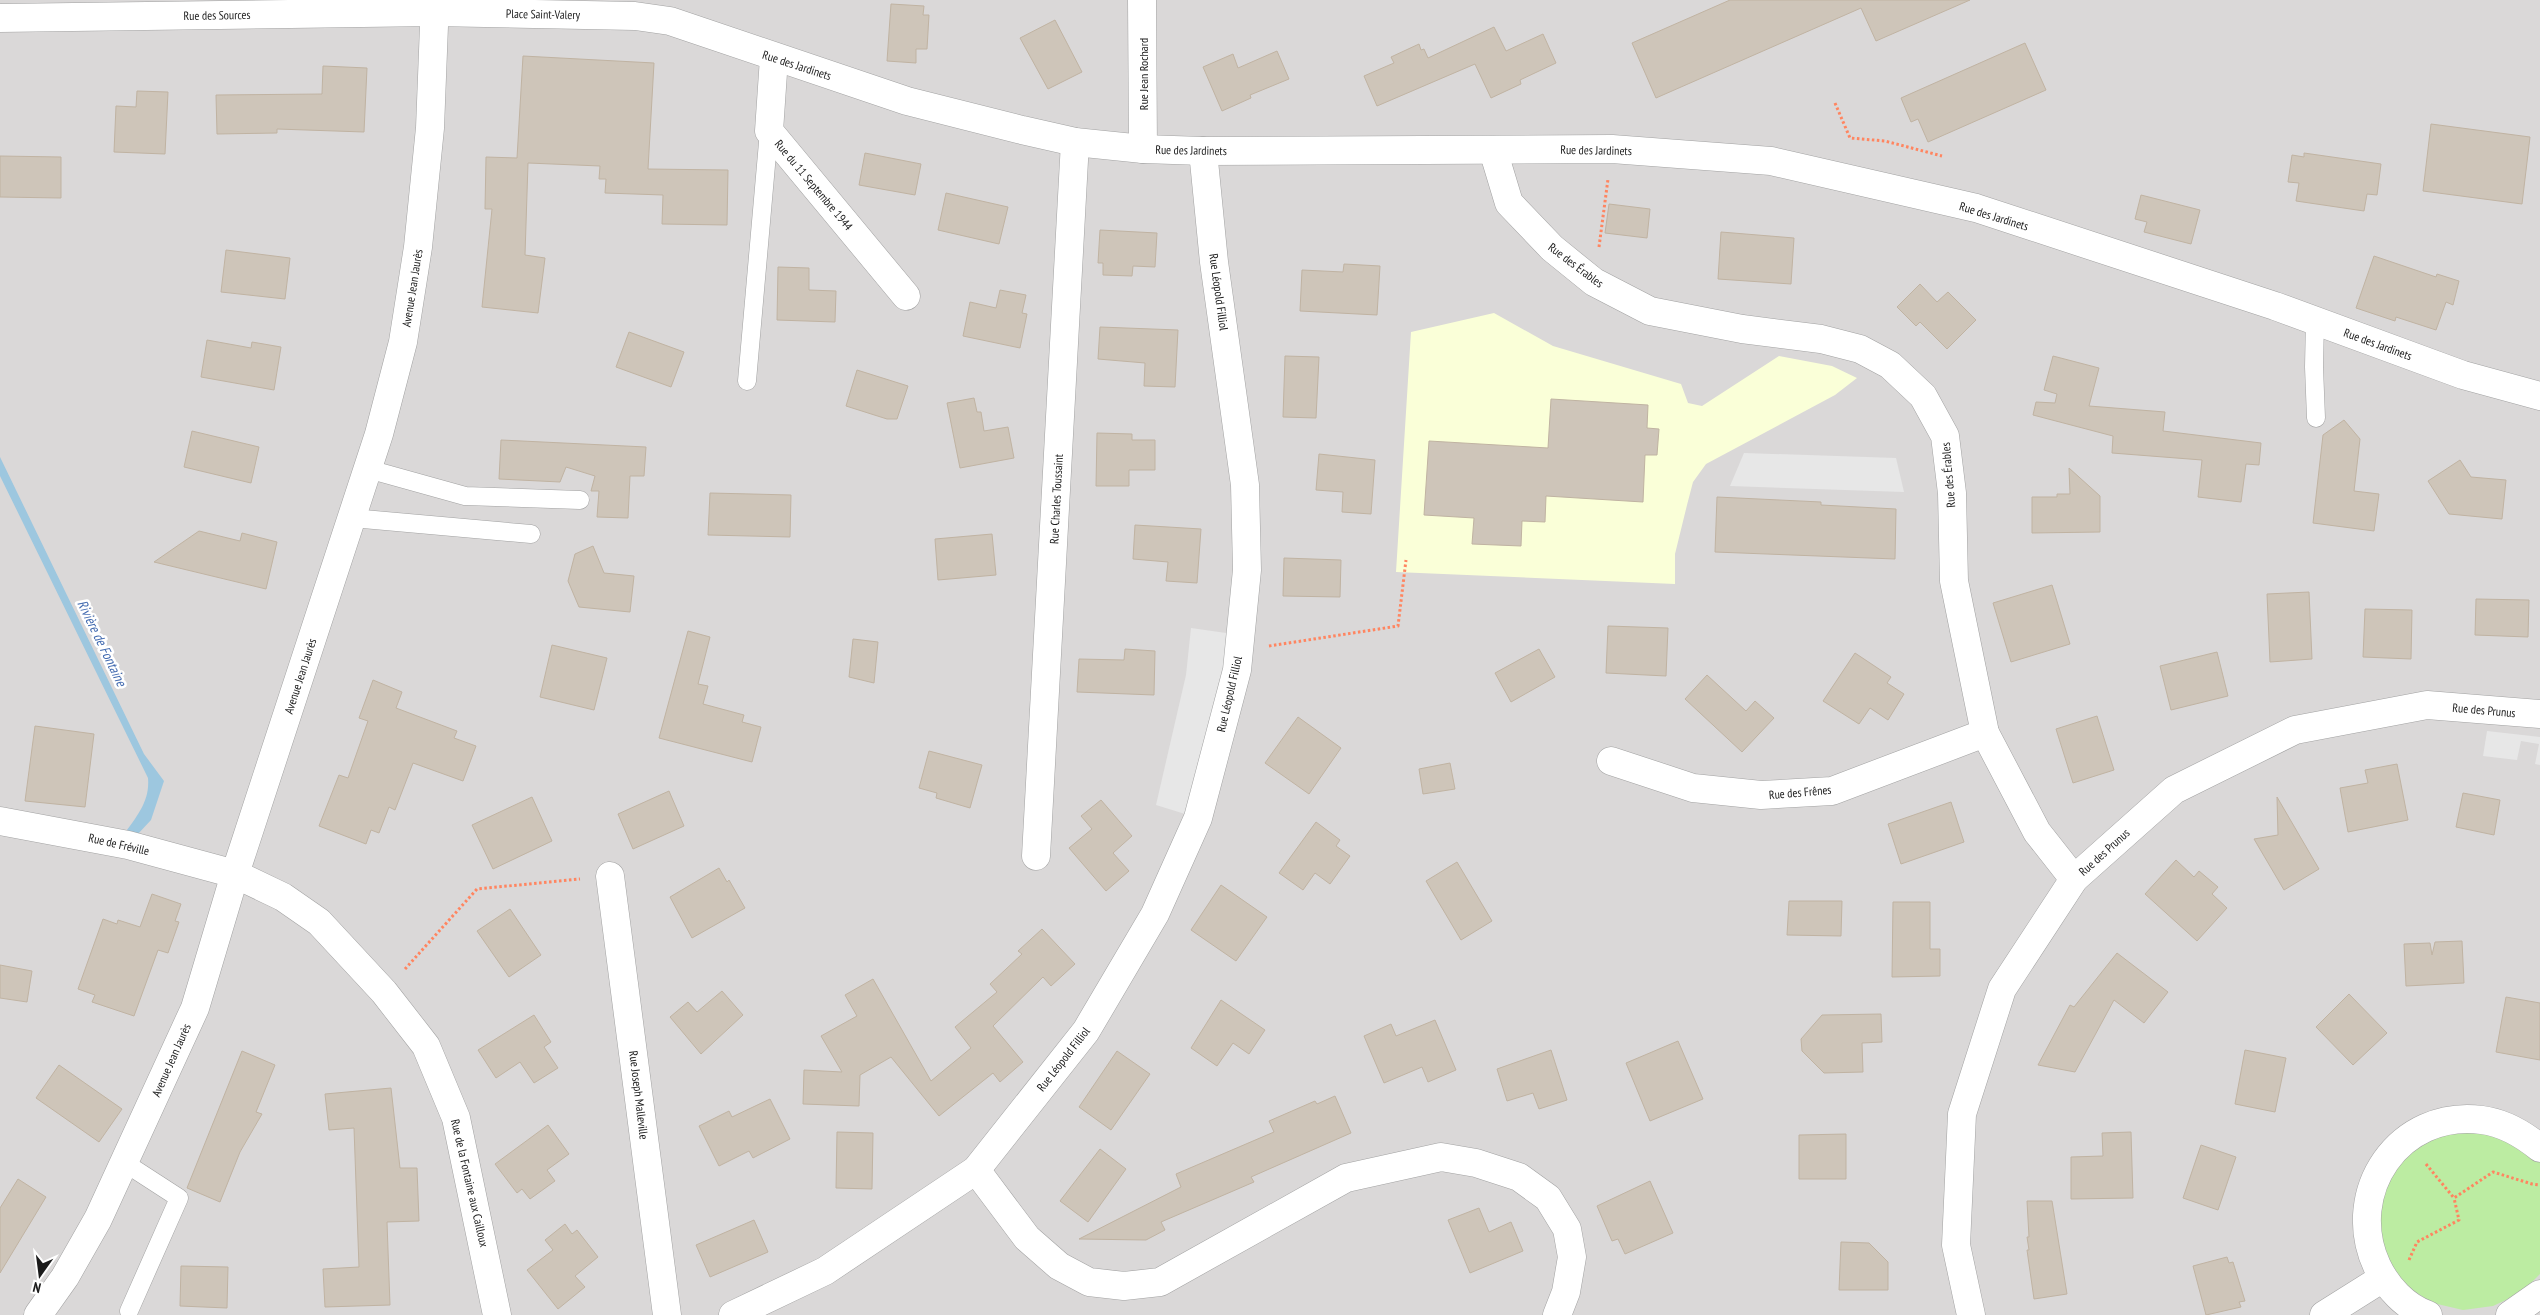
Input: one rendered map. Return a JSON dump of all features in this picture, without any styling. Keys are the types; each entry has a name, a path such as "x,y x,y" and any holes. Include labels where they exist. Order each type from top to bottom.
{"street":[{"name":"Rue Jean Rochard","path":"1142,0 1143,149"},
{"name":"Rue des Sources","path":"0,18 165,8 434,6"},
{"name":"Place Saint-Valery","path":"434,6 635,8"},
{"name":"Avenue Jean Jaurès","path":"38,1315 65,1277 98,1218 195,1008 235,874 368,469 403,342 418,247 430,128 434,6"},
{"name":"Rue des Jardinets","path":"635,8 774,58 906,101 1075,142 1143,149 1203,151 1612,149 1771,161 1976,208 2315,320 2463,375 2540,396"},
{"name":"Rue du 11 Septembre 1944","path":"774,58 769,131 906,296"},
{"name":"Rue Charles Toussaint","path":"1036,856 1075,142"},
{"name":"Rue des Érables","path":"1493,150 1509,203 1552,248 1594,282 1650,311 1742,329 1821,339 1860,349 1890,365 1924,396 1945,436 1952,493 1954,581 1985,733 2037,832 2074,879"},
{"name":"Rue Léopold Filliol","path":"733,1315 825,1272 976,1170 1086,1031 1155,914 1198,818 1237,670 1247,570 1245,485 1214,262 1203,151"},
{"name":"Rue des Prunus","path":"1971,1315 1956,1245 1962,1114 2002,989 2074,879 2174,790 2295,730 2427,705 2540,714"},
{"name":"Rue des Frênes","path":"1611,761 1693,788 1761,795 1832,791 1985,733"},
{"name":"Rue de Fréville","path":"0,821 128,845 235,874"},
{"name":"Rue de la Fontaine aux Cailloux","path":"235,874 284,897 318,922 384,992 426,1046 456,1118 497,1315"},
{"name":"Rue Joseph Malleville","path":"610,876 667,1315"},
{"path":"2428,1315 2408,1304 2389,1285 2370,1249 2366,1217 2372,1186 2380,1169 2400,1144 2417,1133 2436,1124 2468,1118 2505,1126 2525,1135 2540,1148"},
{"path":"976,1170 1027,1238 1059,1266 1089,1282 1124,1286 1160,1282 1346,1178 1441,1157 1476,1162 1519,1177 1548,1198 1567,1228 1572,1257 1566,1292 1557,1315"},
{"path":"2324,1315 2389,1285"},
{"path":"2510,1315 2540,1294"}],"lane":[{"path":"747,381 769,131"},
{"path":"2315,320 2316,418"},
{"path":"368,469 465,496 580,500"},
{"path":"352,518 531,534"},
{"path":"125,1163 179,1198 128,1311"}],"path":[{"path":"1835,103 1850,138 1885,141 1942,156"},
{"path":"1594,282 1605,204"},
{"path":"1239,651 1398,626 1406,560"},
{"path":"384,992 476,889 610,876"},
{"path":"2389,1285 2417,1242 2458,1220 2454,1198 2429,1167 2400,1144"},
{"path":"2454,1198 2493,1172 2540,1184"}],"shaded area":[{"path":"0,0 2540,0 2540,1315 0,1315"},
{"path":"1494,313 1553,346 1681,384 1688,403 1702,406 1779,356 1832,366 1857,378 1835,395 1706,464 1693,482 1687,505 1675,554 1675,584 1396,572 1411,332"},
{"path":"1744,453 1896,458 1904,492 1730,486"},
{"path":"1191,628 1240,635 1198,818 1156,805 1186,675"},
{"path":"2487,731 2540,737 2540,765 2535,764 2539,744 2521,741 2517,760 2483,756"}],"green space":[{"path":"2488,1128 2540,1161 2540,1274 2521,1293 2493,1306 2463,1310 2433,1303 2407,1287 2388,1264 2377,1236 2385,1176 2428,1134"}],"water":[{"path":"0,457 144,754 164,781 151,820 137,835 124,834 145,801 148,778 0,476"}],"building":[{"path":"1730,0 1970,0 1876,41 1861,8 1656,98 1632,43"},
{"path":"891,4 924,6 923,15 929,15 927,49 916,49 916,63 887,61"},
{"path":"1055,20 1082,72 1048,89 1020,38"},
{"path":"1494,27 1506,51 1543,34 1556,63 1520,80 1521,84 1491,98 1475,64 1377,106 1364,76 1394,63 1391,57 1419,44 1421,50 1424,49 1428,58"},
{"path":"2025,43 2046,90 1928,142 1918,119 1911,122 1901,98"},
{"path":"1277,51 1289,79 1250,95 1251,98 1222,111 1203,67 1233,54 1238,68"},
{"path":"523,56 654,63 648,169 728,170 727,225 662,224 663,195 605,193 606,179 599,179 600,166 528,163 525,255 545,258 538,313 482,307 492,209 485,209 486,157 517,158"},
{"path":"323,66 367,68 364,132 277,129 277,133 217,134 216,95 322,94"},
{"path":"137,91 168,92 165,154 114,152 116,106 136,107"},
{"path":"2431,124 2530,137 2522,204 2423,191"},
{"path":"865,153 921,164 915,195 859,185"},
{"path":"2304,153 2381,164 2377,195 2367,194 2364,211 2296,201 2299,183 2288,182 2292,155 2304,157"},
{"path":"0,156 61,157 61,198 0,197"},
{"path":"946,193 1008,207 999,244 938,230"},
{"path":"2141,195 2200,210 2191,244 2144,232 2147,222 2135,219"},
{"path":"1609,204 1650,209 1647,238 1605,233"},
{"path":"1100,230 1157,233 1155,267 1133,266 1132,276 1103,275 1103,263 1098,263"},
{"path":"1721,232 1794,238 1791,284 1718,279"},
{"path":"226,250 290,258 285,299 221,292"},
{"path":"2374,256 2436,277 2437,274 2459,281 2453,305 2446,302 2436,330 2396,317 2395,321 2356,308"},
{"path":"1344,264 1380,266 1377,315 1300,311 1302,270 1343,272"},
{"path":"778,267 809,268 809,290 836,291 835,322 777,320"},
{"path":"1920,284 1937,302 1948,292 1976,320 1947,349 1920,322 1916,326 1897,307"},
{"path":"1000,290 1026,295 1022,313 1027,314 1020,348 963,336 970,302 996,308"},
{"path":"1100,327 1178,330 1175,387 1144,386 1145,363 1098,359"},
{"path":"629,332 684,352 671,387 616,367"},
{"path":"207,340 251,348 252,342 281,347 274,390 201,377"},
{"path":"1285,356 1319,357 1316,418 1283,417"},
{"path":"2053,356 2099,368 2089,406 2165,412 2163,431 2261,443 2259,465 2246,464 2241,502 2198,497 2202,460 2112,453 2113,436 2033,415 2036,402 2055,403 2057,394 2044,390"},
{"path":"857,370 908,386 897,419 887,419 846,406"},
{"path":"974,398 977,412 981,412 984,431 1008,427 1014,458 960,468 947,403"},
{"path":"1551,399 1648,405 1647,428 1659,429 1657,455 1645,455 1643,502 1546,496 1545,522 1522,521 1521,546 1472,544 1474,518 1424,515 1429,441 1548,448"},
{"path":"2344,420 2360,439 2354,491 2379,494 2374,531 2313,523 2323,435"},
{"path":"192,431 259,447 251,483 184,467"},
{"path":"1097,433 1132,434 1132,440 1155,440 1155,470 1129,470 1129,486 1096,486"},
{"path":"501,440 646,447 644,476 630,476 628,518 597,517 599,491 591,491 595,476 566,467 560,482 499,479"},
{"path":"1319,454 1375,460 1371,514 1342,512 1343,492 1316,490"},
{"path":"2460,460 2471,477 2506,480 2502,519 2449,514 2428,481"},
{"path":"2069,468 2100,496 2100,532 2032,533 2032,497 2057,497 2057,494 2070,494"},
{"path":"710,493 791,495 790,537 708,535"},
{"path":"1717,497 1821,502 1821,505 1896,509 1895,559 1715,552"},
{"path":"1135,525 1201,529 1197,583 1166,581 1168,562 1133,559"},
{"path":"199,531 240,541 242,533 277,542 266,589 154,562"},
{"path":"992,534 996,575 938,580 935,539"},
{"path":"593,546 604,573 634,576 630,612 579,607 568,581 575,554"},
{"path":"1284,558 1341,560 1340,597 1283,596"},
{"path":"2052,585 2070,644 2011,662 1993,603"},
{"path":"2309,592 2312,659 2270,662 2267,594"},
{"path":"2476,599 2529,600 2528,637 2475,635"},
{"path":"2365,609 2412,610 2411,659 2363,657"},
{"path":"1608,626 1668,628 1666,676 1606,673"},
{"path":"688,631 710,637 698,684 708,686 703,704 744,715 742,722 761,727 752,762 659,738"},
{"path":"853,639 878,642 874,683 849,677"},
{"path":"552,645 607,658 594,710 540,697"},
{"path":"1125,649 1155,651 1154,695 1077,692 1079,659 1124,660"},
{"path":"1539,649 1555,677 1511,702 1495,673"},
{"path":"2217,652 2228,696 2171,710 2160,666"},
{"path":"1855,653 1891,677 1887,683 1904,694 1888,720 1870,708 1859,724 1823,701"},
{"path":"1707,675 1746,711 1755,701 1774,718 1742,752 1685,699"},
{"path":"373,680 402,692 396,708 457,731 454,738 476,746 463,781 413,763 395,810 389,807 379,833 371,830 366,844 319,826 339,775 348,778 368,721 359,718"},
{"path":"2097,716 2114,770 2073,783 2056,729"},
{"path":"1298,717 1341,748 1309,794 1265,763"},
{"path":"35,726 94,734 85,807 25,801"},
{"path":"929,751 982,765 970,808 936,798 937,793 919,788"},
{"path":"1450,763 1455,789 1423,794 1419,769"},
{"path":"2397,764 2408,820 2348,832 2340,788 2368,783 2365,770"},
{"path":"669,791 684,826 633,849 618,814"},
{"path":"2463,793 2500,800 2494,835 2456,827"},
{"path":"532,797 552,841 493,869 472,825"},
{"path":"2277,797 2319,869 2284,890 2254,839 2278,835"},
{"path":"1101,800 1132,836 1113,853 1129,871 1106,891 1069,848 1092,829 1081,816"},
{"path":"1951,802 1964,842 1901,864 1888,824"},
{"path":"1316,822 1340,840 1336,846 1350,856 1330,884 1315,873 1303,890 1279,873"},
{"path":"2176,860 2194,877 2199,871 2218,887 2212,894 2227,908 2197,941 2145,894"},
{"path":"1457,862 1492,921 1461,940 1426,881"},
{"path":"719,868 727,882 729,880 745,908 692,938 670,897"},
{"path":"1221,885 1267,917 1236,961 1191,930"},
{"path":"152,894 181,904 175,921 179,922 168,953 158,950 134,1016 92,1002 95,995 78,989 103,919 117,924 118,920 140,927"},
{"path":"1789,901 1842,901 1841,936 1787,935"},
{"path":"1893,902 1930,902 1930,949 1940,949 1940,976 1892,977"},
{"path":"510,909 541,955 509,977 477,931"},
{"path":"1042,929 1075,964 1051,986 1043,977 993,1026 1023,1062 1000,1082 993,1073 939,1116 891,1057 860,1075 859,1106 803,1104 804,1070 842,1072 821,1036 857,1016 845,995 873,979 931,1081 971,1048 955,1027 997,992 990,984 1022,954 1018,951"},
{"path":"2462,941 2464,983 2406,986 2404,944 2430,943 2432,955 2435,942"},
{"path":"2117,953 2168,992 2144,1023 2114,1000 2075,1072 2038,1065 2070,1005 2074,1007"},
{"path":"0,965 32,971 27,1002 0,998"},
{"path":"722,991 743,1015 701,1054 670,1017 688,1002 697,1012"},
{"path":"2349,994 2387,1033 2353,1065 2316,1027"},
{"path":"2506,997 2540,1003 2540,1060 2496,1052"},
{"path":"1221,1000 1265,1030 1249,1054 1233,1043 1217,1066 1191,1048"},
{"path":"1881,1014 1882,1042 1862,1043 1863,1072 1824,1073 1802,1051 1801,1039 1822,1015"},
{"path":"534,1015 551,1042 544,1047 558,1068 534,1083 520,1062 496,1078 478,1050"},
{"path":"1435,1020 1456,1070 1428,1082 1422,1067 1384,1083 1364,1036 1391,1024 1396,1036"},
{"path":"1678,1041 1703,1099 1650,1121 1626,1063"},
{"path":"1551,1050 1567,1100 1539,1109 1533,1093 1507,1101 1497,1069"},
{"path":"2245,1050 2286,1058 2275,1112 2235,1104"},
{"path":"242,1051 275,1065 256,1112 262,1114 240,1152 220,1202 187,1188"},
{"path":"1117,1051 1150,1074 1111,1130 1079,1107"},
{"path":"59,1065 122,1109 99,1142 36,1098"},
{"path":"391,1088 400,1168 417,1168 419,1221 387,1222 390,1305 325,1307 323,1269 359,1267 354,1128 329,1130 325,1094"},
{"path":"1335,1096 1351,1133 1251,1177 1254,1182 1161,1222 1165,1230 1146,1240 1079,1239 1181,1187 1176,1174 1274,1132 1269,1121 1315,1101 1317,1104"},
{"path":"770,1099 790,1139 753,1158 749,1151 719,1166 699,1126 729,1111 732,1117"},
{"path":"548,1125 569,1154 547,1170 555,1181 530,1199 522,1189 517,1193 495,1164"},
{"path":"837,1132 873,1133 872,1189 836,1188"},
{"path":"2131,1132 2133,1198 2071,1199 2071,1157 2103,1156 2102,1133"},
{"path":"1846,1134 1846,1179 1799,1179 1799,1135"},
{"path":"2201,1145 2236,1157 2218,1210 2183,1198"},
{"path":"1100,1149 1126,1169 1088,1222 1060,1201"},
{"path":"18,1179 46,1197 0,1273 0,1208"},
{"path":"1650,1181 1673,1233 1625,1254 1618,1239 1612,1241 1597,1206"},
{"path":"2027,1201 2052,1201 2067,1294 2034,1299 2027,1250 2029,1250"},
{"path":"1479,1208 1489,1232 1511,1222 1523,1251 1470,1273 1448,1220"},
{"path":"754,1220 768,1252 710,1277 696,1245"},
{"path":"565,1224 572,1234 577,1230 598,1257 575,1276 585,1287 558,1309 527,1270 553,1250 545,1240"},
{"path":"1841,1242 1869,1243 1888,1262 1888,1290 1839,1290"},
{"path":"2227,1257 2229,1263 2233,1262 2245,1301 2239,1302 2241,1307 2206,1315 2193,1266"},
{"path":"181,1266 228,1267 227,1308 180,1306"}],"water label":[{"name":"Rivière de Fontaine","path":"102,643"}]}
